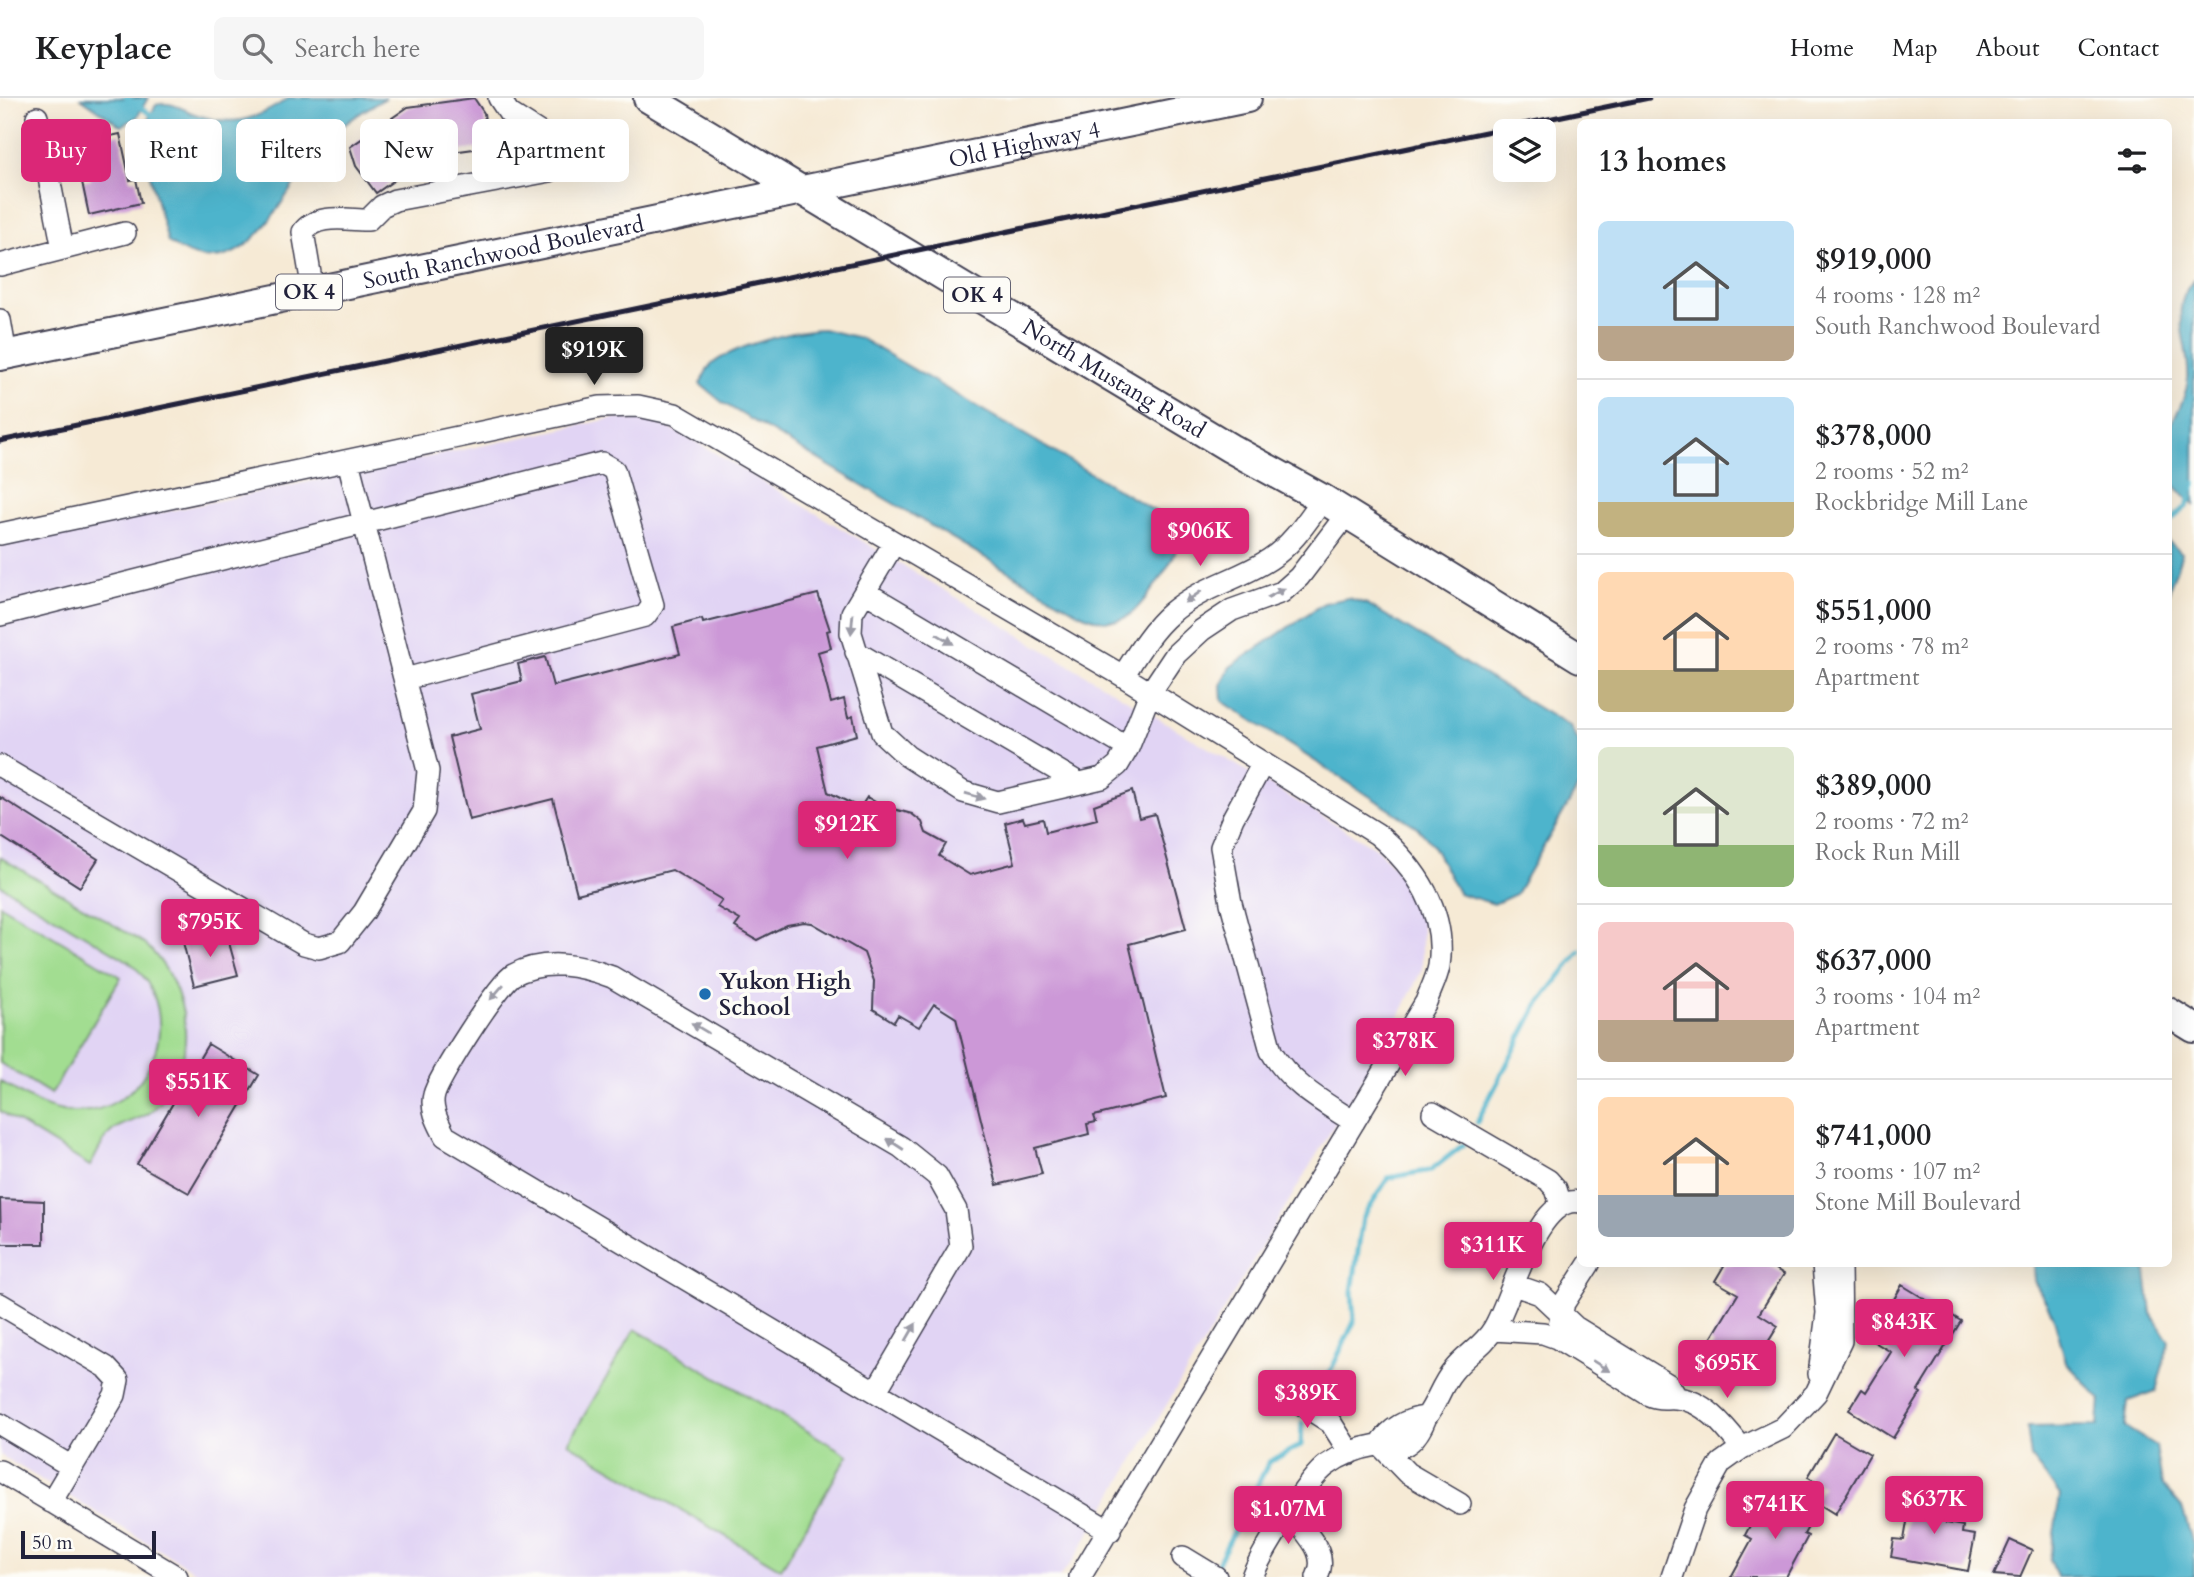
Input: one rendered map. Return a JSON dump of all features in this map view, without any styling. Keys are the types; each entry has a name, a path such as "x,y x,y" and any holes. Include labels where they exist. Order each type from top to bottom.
{"main road":[{"name":"North Mustang Road","path":"648,98 1230,448 1347,514 1577,657"},
{"name":"Old Highway 4","path":"801,190 1247,98"},
{"name":"South Ranchwood Boulevard","path":"3,355 801,190"},
{"path":"2172,1014 2194,1028"}],"street":[{"path":"313,291 303,232 309,223 323,219 368,220 382,206 395,200 550,171 558,156 553,141 509,113 499,98"},
{"path":"37,117 63,249"},
{"path":"0,265 125,233"},
{"path":"0,320 3,355"},
{"path":"0,534 600,407 638,406 675,414 1123,676 1377,834 1398,852 1416,875 1440,928 1439,967 1426,1002 1080,1577"},
{"path":"0,766 304,944 320,948 340,942 363,912 424,811 428,771 348,461"},
{"path":"0,615 602,463 614,470 653,605 645,617 405,679"},
{"path":"1123,676 1147,638 1171,612 1206,589 1269,560 1293,540 1322,499"},
{"path":"894,542 852,613 851,633 882,733 907,757 963,792 998,802 1102,778 1118,765 1128,748 1150,693 1176,654 1202,630 1232,610 1282,592 1300,577 1347,514"},
{"path":"865,592 1128,748"},
{"path":"856,652 1079,783"},
{"path":"1264,763 1233,818 1221,847 1231,903 1271,1051 1283,1072 1296,1084 1354,1122"},
{"path":"876,1391 961,1246 957,1210 937,1176 901,1147 612,976 579,965 544,965 512,976 486,1005 433,1096 434,1115 445,1136 1110,1531"},
{"path":"1252,1577 1261,1556 1317,1473 1350,1453 1380,1445 1395,1448 1419,1435 1426,1417 1453,1370 1493,1330 1525,1255 1549,1214 1571,1203 1548,1180 1433,1112"},
{"path":"1558,1339 1561,1314 1587,1267"},
{"path":"1672,1577 1695,1508 1721,1463 1742,1448 1783,1428 1816,1393 1841,1341 1833,1287 1824,1267"},
{"path":"1833,1287 1839,1267"},
{"path":"1514,1285 1540,1294 1575,1327 1669,1385 1677,1398"},
{"path":"0,1304 106,1367 118,1380 115,1395 51,1502"},
{"path":"1493,1330 1544,1333 1558,1339 1649,1395 1660,1400 1677,1398 1713,1415 1742,1448"},
{"path":"1281,1391 1322,1415 1338,1431 1350,1453"},
{"path":"0,1424 72,1467"},
{"path":"1380,1445 1407,1473 1460,1504"},
{"path":"0,1471 177,1577"},
{"path":"1291,1513 1321,1556 1322,1567 1317,1577"},
{"path":"1661,1577 1682,1549"},
{"path":"1183,1557 1216,1577"}],"shaded area":[{"name":"Yukon High School","path":"615,418 654,421 690,438 1377,849 1410,884 1422,924 1422,969 1398,1019 1073,1561 1059,1577 205,1577 0,1455 0,546"}],"green space":[{"path":"0,857 144,943 160,960 172,980 180,1002 185,1026 184,1049 179,1071 168,1092 152,1111 110,1133 90,1166 0,1111 0,1081 38,1103 63,1111 93,1110 118,1100 138,1083 152,1061 159,1035 158,1009 148,983 128,961 0,885"},
{"path":"0,905 121,977 51,1094 0,1063"},
{"path":"635,1329 848,1455 781,1569 568,1443"}],"water":[{"path":"81,98 148,98 137,117 125,119 125,124 121,126"},
{"path":"289,98 386,98 346,123 346,119 246,119"},
{"path":"161,104 170,104 212,119 148,119 156,105"},
{"path":"222,120 236,121 236,182 295,182 258,234 240,249 219,257 196,256 168,242 152,182 222,182"},
{"path":"2194,280 2194,505 2172,483 2172,423 2188,379 2181,315 2186,291"},
{"path":"823,329 860,338 1170,520 1177,539 1175,553 1147,596 1132,613 1114,621 1079,613 723,403 700,384 711,365 734,352 781,336"},
{"path":"2172,544 2182,553 2172,582"},
{"path":"1348,598 1367,604 1570,727 1577,739 1577,789 1516,894 1494,904 1458,893 1432,844 1417,827 1222,701 1221,684 1230,667 1324,603"},
{"path":"2033,1267 2145,1267 2151,1313 2169,1342 2156,1391 2128,1401 2125,1427 2156,1446 2162,1484 2182,1507 2194,1547 2194,1577 2057,1577 2050,1559 2060,1495 2031,1458 2027,1427 2098,1426 2100,1399 2066,1362 2053,1315 2034,1281"}],"building":[{"path":"474,98 485,119 472,119 472,149 458,151 458,119 391,119 408,107"},
{"path":"120,134 125,157 125,182 137,182 141,203 89,215 82,182 111,182 111,136"},
{"path":"360,140 360,171 356,166 350,147"},
{"path":"368,182 392,182 376,193"},
{"path":"818,594 830,630 827,631 831,648 818,652 831,703 844,699 848,718 853,716 857,735 817,746 828,792 860,808 867,797 882,806 912,814 922,822 926,833 946,844 939,856 970,875 1015,863 1005,823 1023,818 1025,823 1043,819 1046,832 1097,819 1094,805 1132,791 1139,818 1155,814 1186,929 1129,944 1166,1098 1094,1116 1096,1122 1087,1124 1089,1134 1035,1148 1042,1174 997,1185 956,1018 934,1004 919,1027 898,1015 894,1022 873,1009 874,981 864,953 812,923 804,922 787,925 757,940 735,927 740,920 717,907 722,900 672,870 577,894 553,799 469,820 449,737 480,729 471,694 522,681 518,664 545,657 553,686 680,654 673,627 702,619 703,623"},
{"path":"0,797 98,859 80,887 0,836"},
{"path":"226,932 238,975 194,986 183,942"},
{"path":"208,1044 259,1075 189,1193 137,1164"},
{"path":"0,1199 44,1201 44,1244 1,1244"},
{"path":"1723,1267 1772,1267 1784,1274 1759,1314 1778,1326 1747,1376 1723,1361 1720,1366 1706,1358 1714,1344 1709,1342 1738,1294 1715,1281"},
{"path":"1902,1285 1961,1321 1893,1438 1849,1410 1862,1389 1866,1392 1891,1352 1871,1340"},
{"path":"1834,1433 1870,1454 1835,1514 1814,1501 1823,1486 1808,1477"},
{"path":"1912,1493 1951,1500 1946,1523 1963,1526 1962,1533 1975,1535 1968,1571 1891,1557 1894,1539 1904,1540"},
{"path":"1780,1494 1816,1514 1804,1534 1808,1536 1786,1577 1731,1577 1752,1539 1745,1535 1755,1516 1765,1522"},
{"path":"2010,1540 2032,1550 2020,1577 1994,1575"}],"waterway":[{"path":"127,98 156,118"},
{"path":"2172,519 2187,506 2194,483"},
{"path":"1477,1122 1537,1006 1577,955"},
{"path":"1318,1397 1354,1322 1352,1292 1363,1217 1388,1178 1431,1170 1463,1145"},
{"path":"1218,1563 1269,1462 1301,1445 1302,1423"}],"railway":[{"path":"0,441 1649,98"}],"place":[{"name":"Yukon High School","path":"705,994"}]}
